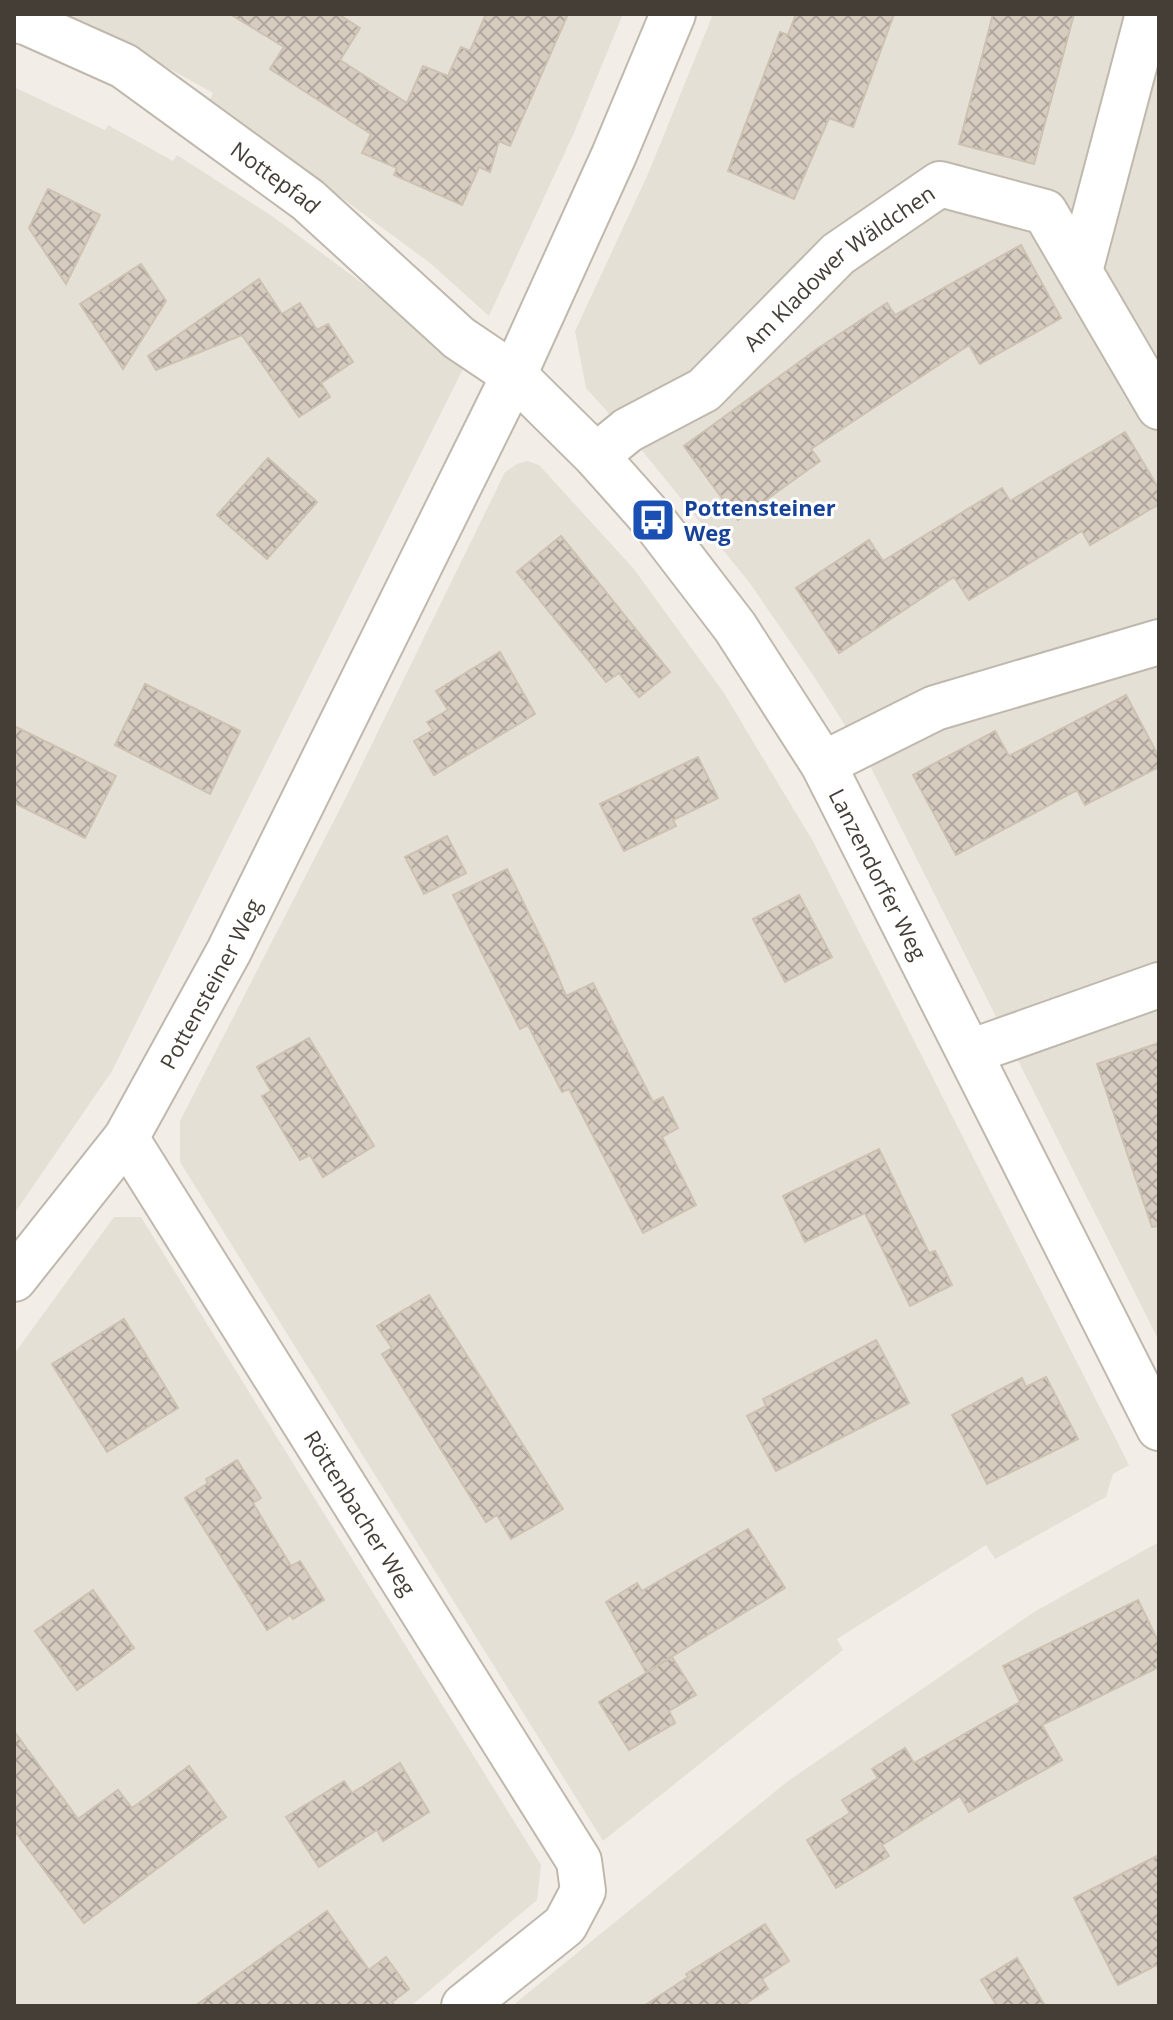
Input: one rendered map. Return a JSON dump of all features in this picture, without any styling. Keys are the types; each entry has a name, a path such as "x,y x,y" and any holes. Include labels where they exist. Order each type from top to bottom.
{"street":[{"name":"Pottensteiner Weg","path":"14,1279 126,1138 229,951 514,375 614,155 673,14"},
{"path":"1080,271 1148,14"},
{"name":"Nottepfad","path":"14,19 124,66 308,200 459,338 514,375"},
{"name":"Am Kladower Wäldchen","path":"596,456 628,430 704,390 838,254 940,184 1045,212 1159,407"},
{"name":"Lanzendorfer Weg","path":"514,375 596,456 653,520 735,627 823,764 1159,1428"},
{"path":"823,764 935,708 1159,642"},
{"path":"970,1052 1159,985"},
{"name":"Röttenbacher Weg","path":"126,1138 579,1861 583,1891 565,1925 464,2006"}],"shaded area":[{"path":"61,14 623,14 573,135 489,316 430,263 342,198 205,109 213,93"},
{"path":"713,14 1159,14 1159,1341 867,760 749,582 639,447 586,388 575,331 648,174"},
{"path":"14,87 105,130 108,125 173,161 177,155 272,216 366,286 464,367 112,1071 14,1214"},
{"path":"527,461 539,465 634,569 724,693 814,843 1129,1465 1113,1474 1106,1497 995,1559 986,1545 837,1639 843,1650 603,1841 180,1162 180,1121 347,795 505,472"},
{"path":"114,1217 141,1217 541,1865 537,1900 411,2006 14,2006 14,1354"},
{"path":"1159,1542 1159,2006 512,2006 788,1781 1034,1612"}],"building":[{"path":"230,14 338,14 360,28 340,60 407,103 423,66 448,76 461,47 470,51 486,14 568,14 510,146 499,141 490,172 479,167 462,205 394,175 397,168 362,153 371,134 270,69 284,47"},
{"path":"796,14 894,14 853,127 829,118 794,199 728,171 780,32 788,35"},
{"path":"993,14 1074,14 1034,164 959,144"},
{"path":"48,189 100,215 66,284 29,228"},
{"path":"1021,245 1061,318 980,364 969,345 811,449 820,461 738,520 684,446 817,349 887,303 895,315"},
{"path":"141,264 166,301 123,369 80,304"},
{"path":"259,279 282,314 300,303 317,330 328,324 353,362 321,383 330,397 299,417 242,335 156,370 148,356"},
{"path":"1125,432 1159,489 1159,504 1090,545 1082,531 969,600 954,577 839,653 796,588 869,540 883,561 1002,488 1010,501"},
{"path":"268,458 317,502 267,559 217,515"},
{"path":"561,536 670,672 639,697 619,673 606,682 517,572"},
{"path":"500,652 535,714 434,775 414,741 433,730 427,722 448,710 436,691"},
{"path":"145,684 240,731 210,794 115,745"},
{"path":"1126,695 1159,757 1159,767 1085,805 1077,790 956,855 913,775 995,731 1009,756"},
{"path":"14,726 116,776 85,838 14,803"},
{"path":"698,757 718,798 673,820 676,826 624,851 600,804"},
{"path":"447,836 466,873 424,894 405,857"},
{"path":"507,869 566,996 593,983 653,1102 663,1097 678,1128 662,1137 696,1205 643,1233 569,1089 562,1092 528,1025 520,1029 453,895"},
{"path":"799,895 832,957 785,982 753,919"},
{"path":"309,1038 374,1146 323,1177 310,1155 300,1160 262,1096 271,1091 257,1067"},
{"path":"1159,1043 1159,1226 1152,1227 1097,1064"},
{"path":"879,1149 929,1253 935,1251 952,1285 910,1306 865,1213 805,1242 783,1196"},
{"path":"429,1295 563,1509 511,1539 497,1515 486,1522 382,1354 392,1348 377,1326"},
{"path":"124,1319 178,1408 107,1452 52,1364"},
{"path":"876,1340 909,1403 776,1471 747,1416 766,1406 763,1399"},
{"path":"1046,1377 1078,1439 987,1484 952,1415 1022,1378 1026,1387"},
{"path":"237,1460 261,1498 253,1503 291,1566 300,1561 324,1600 293,1619 290,1615 267,1630 185,1498 208,1483 206,1479"},
{"path":"748,1529 785,1588 646,1672 606,1602 637,1583 642,1591"},
{"path":"93,1590 134,1648 77,1690 35,1631"},
{"path":"1138,1600 1159,1643 1159,1667 1042,1725 1062,1760 969,1812 960,1796 882,1845 889,1856 836,1888 807,1840 850,1813 842,1800 878,1778 872,1769 905,1748 914,1763 1020,1702 1003,1666"},
{"path":"672,1657 696,1695 669,1711 675,1723 629,1750 599,1702"},
{"path":"14,1731 78,1819 118,1790 132,1808 189,1766 226,1817 84,1923 14,1830"},
{"path":"400,1763 429,1812 383,1841 377,1830 319,1867 286,1817 344,1781 352,1793"},
{"path":"1159,1855 1159,1964 1118,1985 1074,1898"},
{"path":"327,1911 369,1970 386,1957 409,1989 392,2002 395,2006 195,2006"},
{"path":"765,1924 789,1961 762,1979 768,1989 742,2006 644,2006 688,1977 686,1974"},
{"path":"1017,1958 1045,2006 997,2006 981,1980"}],"place":[{"name":"Pottensteiner Weg","path":"653,520"}]}
